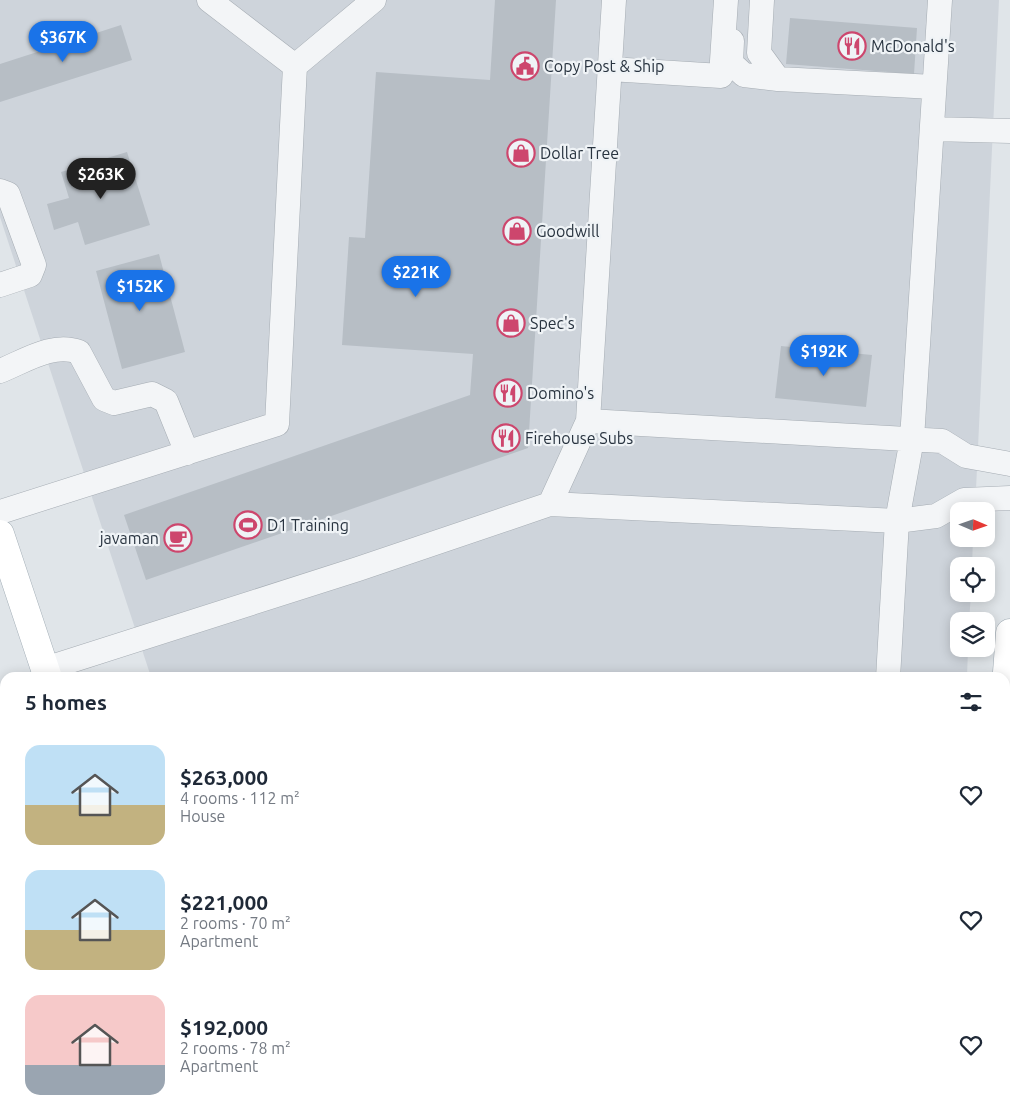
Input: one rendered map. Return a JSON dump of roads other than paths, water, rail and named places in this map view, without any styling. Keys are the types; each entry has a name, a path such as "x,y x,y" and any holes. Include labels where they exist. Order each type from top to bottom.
{"main road":[{"path":"0,534 46,672"},
{"path":"1007,672 1010,633"}],"lane":[{"path":"209,0 295,66"},
{"path":"0,512 277,424 295,66 374,0"},
{"path":"550,504 588,421 614,0"},
{"path":"610,69 721,76 726,0"},
{"path":"742,0 734,6 731,63 744,75 778,79 934,87"},
{"path":"762,0 759,53 778,79"},
{"path":"888,672 897,522 912,439 940,0"},
{"path":"932,129 1010,131"},
{"path":"0,286 30,275 34,270 34,265 8,194 2,191"},
{"path":"0,371 56,349 68,348 79,352 87,363 104,399 114,403 152,394 166,401 187,453"},
{"path":"588,421 942,441 966,456 1010,464"},
{"path":"49,672 550,504 897,522 936,516 964,500 1010,498"}],"place":[{"name":"McDonald's","path":"852,46"},
{"name":"Copy Post & Ship","path":"525,66"},
{"name":"Dollar Tree","path":"521,153"},
{"name":"Goodwill","path":"517,231"},
{"name":"Spec's","path":"511,323"},
{"name":"Domino's","path":"508,393"},
{"name":"Firehouse Subs","path":"506,438"},
{"name":"D1 Training","path":"248,525"},
{"name":"javaman","path":"178,538"}]}
